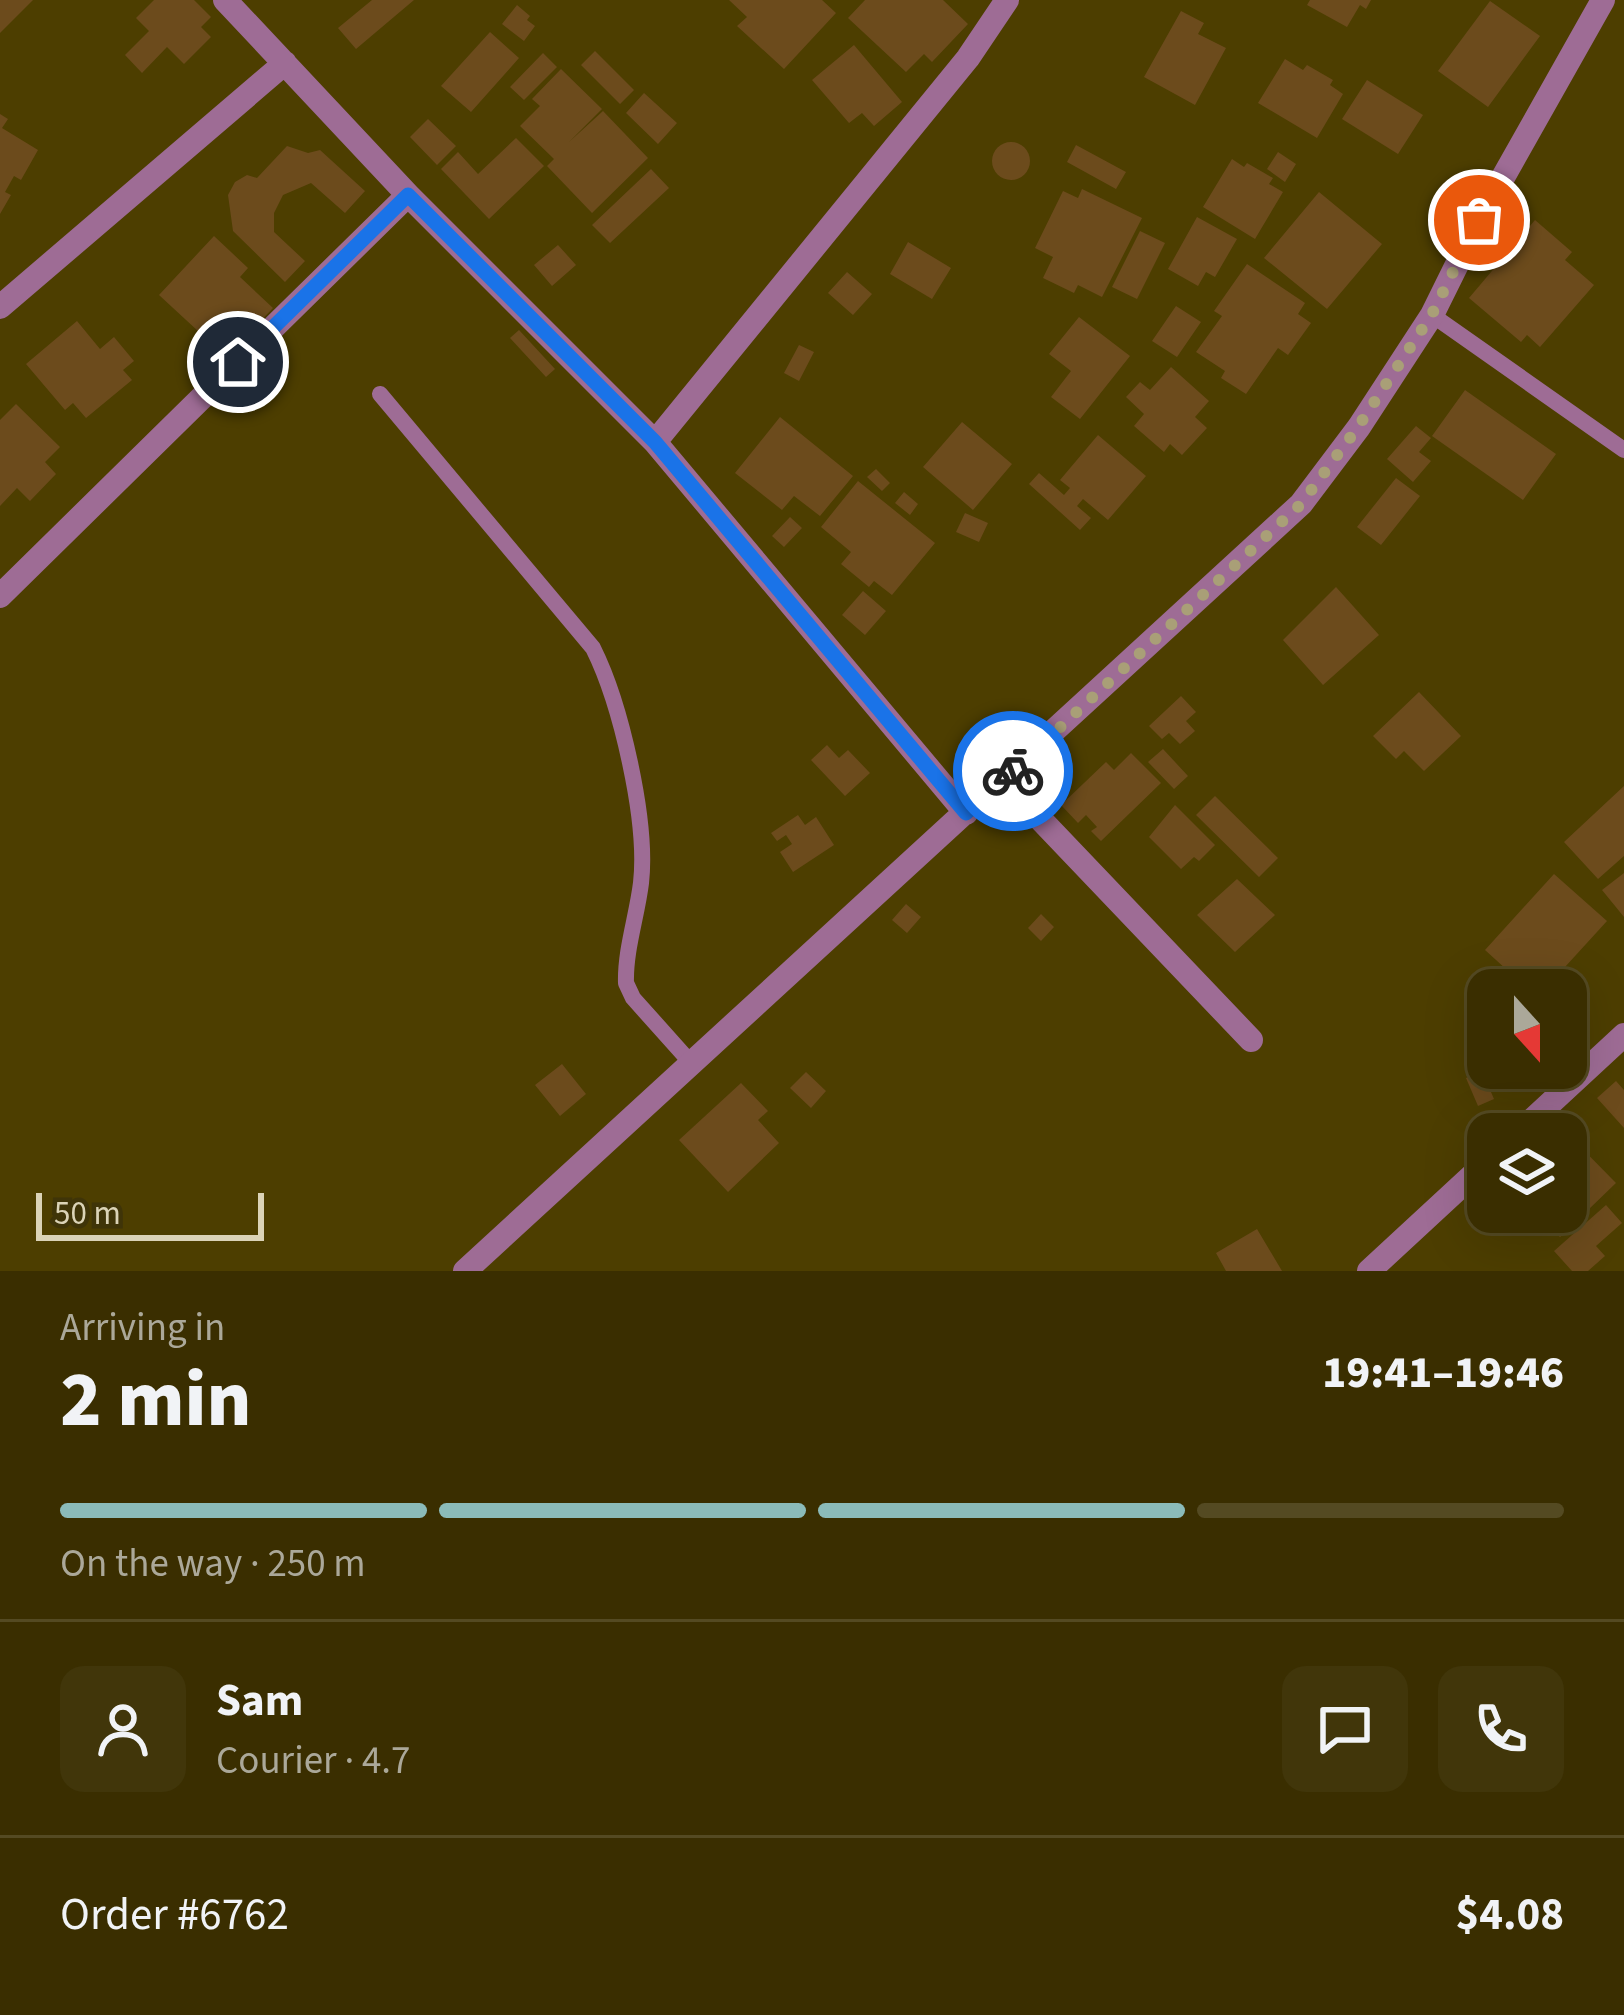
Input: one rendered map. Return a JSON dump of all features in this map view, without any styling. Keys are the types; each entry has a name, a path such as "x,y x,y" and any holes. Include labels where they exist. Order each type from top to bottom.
{"street":[{"path":"225,0 408,195 655,442 966,813"},
{"path":"655,442 968,58 1006,0"},
{"path":"465,1271 1301,504 1432,314 1479,220 1604,0"},
{"path":"0,307 285,63"},
{"path":"0,596 408,195"},
{"path":"1003,780 1251,1040"},
{"path":"1540,1113 1624,1035"},
{"path":"1369,1271 1467,1180"}],"lane":[{"path":"1432,314 1624,450"},
{"path":"380,394 593,649 607,676 642,840 642,880 626,983 632,998 692,1064"}],"building":[{"path":"0,0 33,0 0,33"},
{"path":"154,0 194,0 211,17 201,27 211,37 184,64 167,47 142,73 125,55 149,31 136,18"},
{"path":"372,0 414,0 356,49 338,28"},
{"path":"729,0 822,0 836,13 784,69 737,26 747,17"},
{"path":"865,0 943,0 968,24 932,62 924,54 906,72 848,18"},
{"path":"1310,0 1371,0 1366,9 1360,5 1347,27 1307,5"},
{"path":"1490,1 1540,36 1488,107 1438,71"},
{"path":"517,5 535,26 524,41 502,24"},
{"path":"1181,11 1204,23 1198,34 1226,48 1195,105 1144,77"},
{"path":"490,32 519,58 471,112 441,86"},
{"path":"854,45 902,102 874,126 862,113 849,123 812,80"},
{"path":"595,51 634,90 620,104 581,65"},
{"path":"543,53 557,67 524,100 510,87"},
{"path":"1285,59 1333,80 1330,85 1343,94 1317,138 1258,103"},
{"path":"561,69 602,109 569,142 603,111 648,158 592,213 547,166 554,159 520,126 540,106 532,99"},
{"path":"1367,80 1423,115 1398,154 1342,119"},
{"path":"644,93 677,123 658,144 626,113"},
{"path":"0,114 8,119 2,128 38,150 21,180 14,176 5,192 11,195 0,214"},
{"path":"428,119 456,146 437,165 410,137"},
{"path":"516,138 544,166 489,219 441,169 458,152 478,174"},
{"path":"1011,142 1024,148 1030,161 1024,174 1011,180 998,174 992,161 998,148"},
{"path":"1076,145 1126,172 1116,189 1067,162"},
{"path":"287,146 308,153 320,150 365,191 345,213 311,183 283,195 274,213 274,232 305,261 285,282 233,231 228,195 235,182 247,175 257,178"},
{"path":"1278,152 1296,164 1285,182 1267,169"},
{"path":"1232,159 1273,178 1269,184 1283,192 1255,239 1203,207"},
{"path":"651,169 669,188 610,243 592,225"},
{"path":"1082,189 1142,218 1102,297 1078,285 1074,293 1043,278 1053,257 1035,248 1063,191 1078,198"},
{"path":"1319,192 1382,244 1327,309 1264,258"},
{"path":"1197,217 1237,239 1215,277 1206,272 1198,286 1168,269"},
{"path":"1535,220 1572,252 1565,260 1594,285 1540,347 1527,335 1521,342 1469,298"},
{"path":"1140,231 1165,243 1137,299 1112,287"},
{"path":"214,236 248,268 240,277 273,308 220,364 206,351 212,344 159,295"},
{"path":"908,242 951,268 932,299 890,274"},
{"path":"558,245 576,265 552,286 534,265"},
{"path":"1247,264 1305,303 1298,314 1311,323 1288,355 1278,348 1246,394 1221,378 1225,371 1196,352 1222,316 1214,311"},
{"path":"847,272 872,294 853,315 828,293"},
{"path":"1176,306 1201,322 1177,357 1152,341"},
{"path":"1079,317 1130,356 1080,419 1051,397 1071,371 1049,354"},
{"path":"77,321 100,349 114,337 134,361 123,370 132,380 86,418 73,403 65,410 26,364"},
{"path":"519,330 555,369 546,377 510,338"},
{"path":"799,345 814,352 799,381 784,373"},
{"path":"1171,367 1209,401 1195,417 1207,428 1182,455 1170,444 1164,452 1134,426 1144,414 1126,397 1140,382 1150,390"},
{"path":"1465,390 1556,454 1523,500 1432,436"},
{"path":"16,404 60,447 45,462 56,474 30,501 17,488 0,506 0,420"},
{"path":"780,417 853,476 820,516 794,496 782,510 735,473"},
{"path":"962,422 1012,464 973,510 923,467"},
{"path":"1416,426 1431,438 1419,452 1431,461 1413,482 1387,459"},
{"path":"1098,435 1146,476 1108,520 1083,499 1077,506 1091,518 1080,530 1029,484 1039,473 1064,495 1070,488 1060,480"},
{"path":"876,469 890,483 882,491 867,477"},
{"path":"1396,478 1420,496 1381,545 1357,527"},
{"path":"858,481 935,543 892,595 874,581 869,587 841,564 851,552 821,527"},
{"path":"904,492 918,504 910,515 895,503"},
{"path":"965,513 988,523 979,542 956,532"},
{"path":"790,517 802,528 784,547 772,536"},
{"path":"1336,587 1379,635 1323,685 1283,640"},
{"path":"863,591 886,611 865,635 842,615"},
{"path":"1419,692 1461,736 1424,771 1404,751 1396,759 1373,736"},
{"path":"1181,696 1196,712 1186,721 1195,731 1180,744 1169,733 1162,739 1149,726"},
{"path":"827,745 839,758 848,750 870,773 845,796 811,760"},
{"path":"1163,749 1188,776 1174,789 1148,762"},
{"path":"1131,753 1161,783 1101,841 1091,831 1097,827 1086,815 1078,823 1061,805 1106,762 1114,770"},
{"path":"1624,786 1624,856 1598,879 1564,842"},
{"path":"1215,796 1278,858 1259,877 1196,815"},
{"path":"1175,805 1215,845 1199,861 1194,857 1181,869 1149,837"},
{"path":"798,815 805,825 816,817 834,845 793,872 780,852 792,844 786,835 777,841 771,833"},
{"path":"1624,873 1624,917 1602,890"},
{"path":"1554,874 1607,921 1563,969 1506,969 1485,950"},
{"path":"1237,879 1275,915 1235,952 1197,915"},
{"path":"906,904 921,917 907,933 892,920"},
{"path":"1041,914 1054,927 1041,941 1028,928"},
{"path":"562,1064 586,1094 560,1116 535,1085"},
{"path":"806,1072 826,1091 811,1108 790,1088"},
{"path":"1616,1081 1624,1090 1624,1128 1597,1098"},
{"path":"741,1083 768,1111 758,1120 779,1143 728,1192 679,1140"},
{"path":"1471,1089 1490,1089 1494,1099 1478,1106"},
{"path":"1587,1153 1616,1183 1587,1211"},
{"path":"1606,1205 1622,1223 1596,1246 1605,1256 1588,1271 1572,1271 1554,1251 1574,1233 1587,1233 1587,1222"},
{"path":"1257,1229 1282,1271 1226,1271 1216,1253"}],"way so far":[{"path":"1013,771 1301,504 1432,314 1479,220"}],"route":[{"path":"238,362 408,195 655,442 966,813 1013,771"}]}
